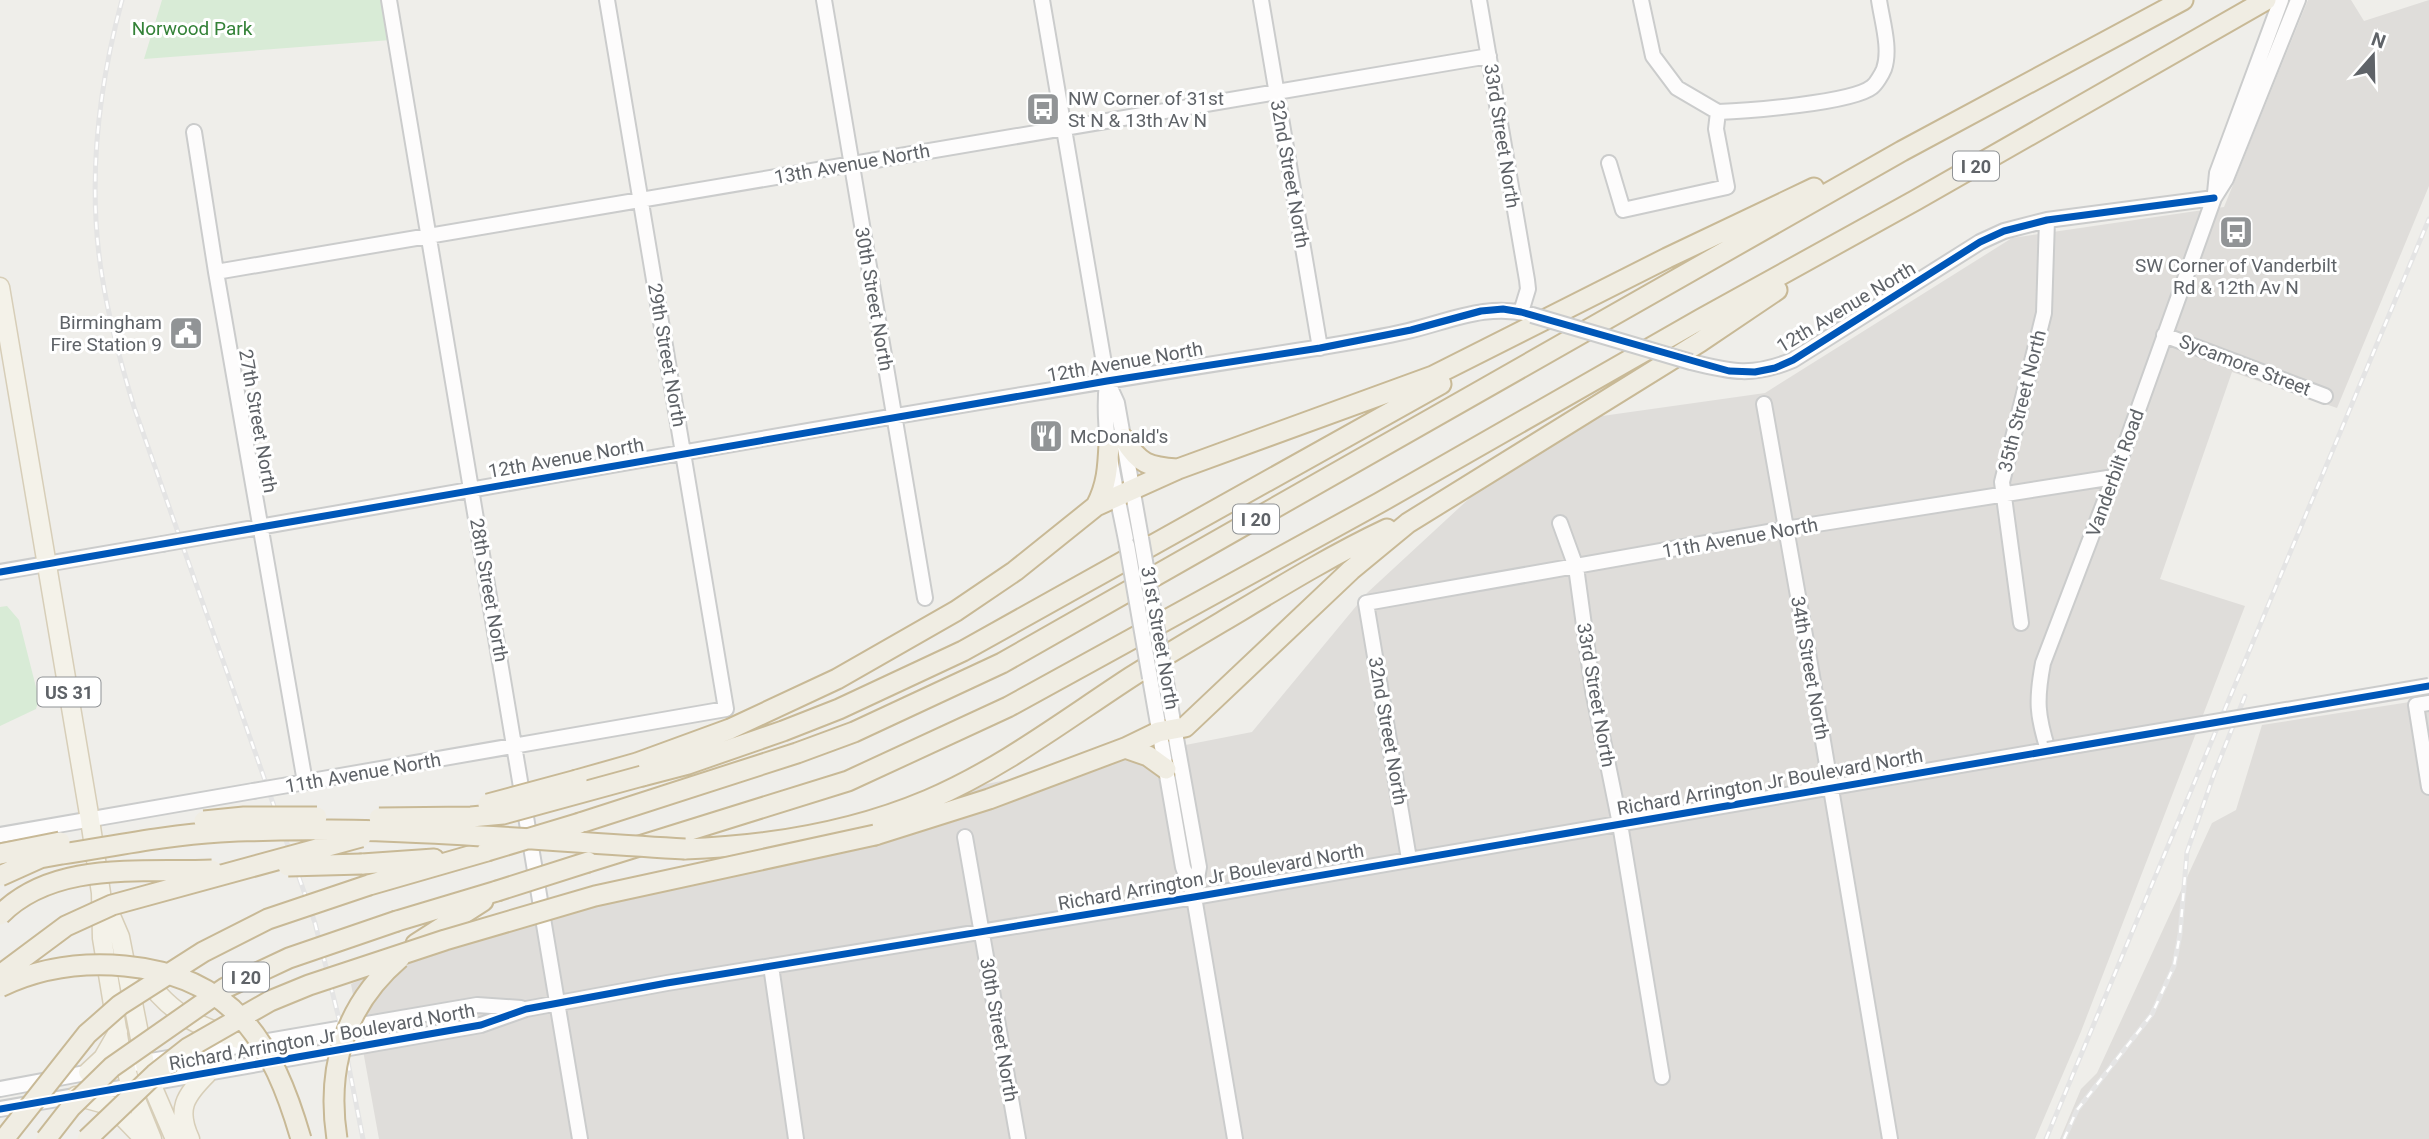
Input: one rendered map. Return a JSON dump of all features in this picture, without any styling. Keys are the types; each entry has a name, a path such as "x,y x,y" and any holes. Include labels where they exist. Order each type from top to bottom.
{"highway":[{"name":"I 20","path":"4,1139 86,1034 120,1005 203,952 268,919 369,885 580,823 797,753 854,732 1002,663 1902,151 2183,0"},
{"name":"I 20","path":"46,1139 71,1107 112,1067 216,994 289,958 397,921 848,782 1009,707 1379,503 2258,4"},
{"path":"0,975 66,926 88,914 135,898 405,824 554,787 637,763 730,729 837,680 956,611 1015,571 1096,506 1178,469 1433,376 1833,178 1902,151"},
{"path":"87,1139 155,1074 188,1048 270,1001 309,985 445,940 595,896 875,835 966,807 1167,731 1185,727 1375,549 1408,523 1700,342 1916,200"},
{"path":"0,854 188,822 244,817 400,819 503,814 688,764 783,731 839,709 963,652 1650,267"},
{"path":"1096,506 1107,480 1116,441 1145,463 1160,468 1178,469"},
{"path":"0,876 40,858 228,832 328,830 437,833 685,849 733,847 789,840 847,828 928,800 995,766 1177,648 1345,549 1433,507"},
{"path":"1125,748 1148,756 1166,769"},
{"path":"0,915 18,901 49,885 90,874 362,864 421,858 456,860"},
{"path":"337,1139 332,1093 336,1063 347,1029 364,998 386,970 416,944 497,891"},
{"path":"0,988 34,973 90,965 117,965 163,971 202,986 238,1016 270,1056 291,1105 301,1139"}],"main road":[{"name":"US 31","path":"0,287 90,820 101,893 102,938 118,1032 134,1063 149,1084 175,1139"},
{"name":"US 31","path":"101,893 120,937 134,1063 131,1087 152,1139"},
{"path":"120,937 149,983 178,1013 211,1031 252,1043"},
{"path":"88,1073 103,1058 118,1032"},
{"path":"190,1139 183,1122 183,1106 189,1092 207,1074"},
{"path":"76,1096 111,1106 144,1139"}],"street":[{"name":"28th Street North","path":"389,0 580,1139"},
{"name":"29th Street North","path":"607,0 726,709"},
{"name":"30th Street North","path":"824,0 925,597"},
{"name":"31st Street North","path":"1042,0 1107,381 1104,406 1116,441 1125,493 1127,545 1150,678 1167,731 1199,867 1194,897"},
{"name":"32nd Street North","path":"1261,0 1320,348"},
{"name":"33rd Street North","path":"1479,0 1527,280 1527,313"},
{"path":"1641,0 1653,56 1677,88 1718,112 1801,104 1855,94 1872,87 1884,71 1886,60 1879,0"},
{"name":"Vanderbilt Road","path":"2214,198 2217,173 2281,0"},
{"name":"Vanderbilt Road","path":"2048,750 2038,718 2039,683 2043,663 2114,477 2214,198 2226,179 2298,0"},
{"name":"13th Avenue North","path":"216,272 1489,56"},
{"path":"1609,163 1623,210 1727,187 1716,129 1718,112"},
{"name":"27th Street North","path":"194,132 300,783"},
{"name":"12th Avenue North","path":"0,572 1107,381 1320,348 1394,334 1481,311 1503,309 1527,313 1690,362 1738,373 1755,372 1775,368 1804,353 1980,243 2004,231 2047,220 2214,198"},
{"name":"35th Street North","path":"2021,623 2002,482 2044,313 2047,220"},
{"name":"Sycamore Street","path":"2164,335 2325,396"},
{"name":"34th Street North","path":"1764,404 1890,1139"},
{"name":"11th Avenue North","path":"1366,603 1785,529 2114,477"},
{"name":"31st Street North","path":"1125,493 1141,538 1164,671 1166,769 1183,867 1194,897 1236,1139"},
{"name":"33rd Street North","path":"1560,523 1576,567 1593,691 1620,824 1662,1077"},
{"name":"32nd Street North","path":"1366,603 1409,859"},
{"name":"Richard Arrington Jr Boulevard North","path":"0,1109 481,1025 526,1009 558,1003 2429,686"},
{"path":"2429,703 2416,705 2429,787"},
{"name":"11th Avenue North","path":"0,835 726,709"},
{"name":"30th Street North","path":"965,837 1018,1139"},
{"path":"771,967 796,1139"},
{"name":"Richard Arrington Jr Boulevard North","path":"0,1088 477,1005 526,1009"}],"shaded area":[{"path":"2308,0 2351,0 2364,21 2429,0 2429,186 2337,408 2232,372 2160,579 2245,606 2080,1034 2035,1139 379,1139 351,984 490,921 971,787 1252,732 1367,593 1500,470 1595,417 1765,393 2012,238 2224,207"},
{"path":"2429,699 2429,1139 2060,1139 2081,1089 2097,1073 2212,823 2236,810 2262,725"}],"green space":[{"name":"Norwood Park","path":"162,0 384,0 391,40 144,59"},
{"path":"7,606 19,620 39,699 36,709 0,726 0,607"}],"railway":[{"path":"122,0 101,102 95,172 98,241 108,309 134,407 315,923 341,1027 363,1139"},
{"path":"2046,1139 2429,219"},
{"path":"2064,1139 2077,1110 2152,1014 2174,966 2180,934 2187,852 2245,696"}],"cycle path":[{"path":"0,572 1107,381 1320,348 1411,330 1481,311 1503,309 1521,312 1729,371 1755,372 1775,368 1793,360 1980,242 2004,231 2047,220 2214,198"},
{"path":"0,1109 481,1025 526,1009 667,983 1194,897 2429,686"}],"place":[{"name":"NW Corner of 31st St N & 13th Av N","path":"1043,109"},
{"name":"SW Corner of Vanderbilt Rd & 12th Av N","path":"2236,232"},
{"name":"Birmingham Fire Station 9","path":"186,333"},
{"name":"McDonald's","path":"1046,436"}]}
